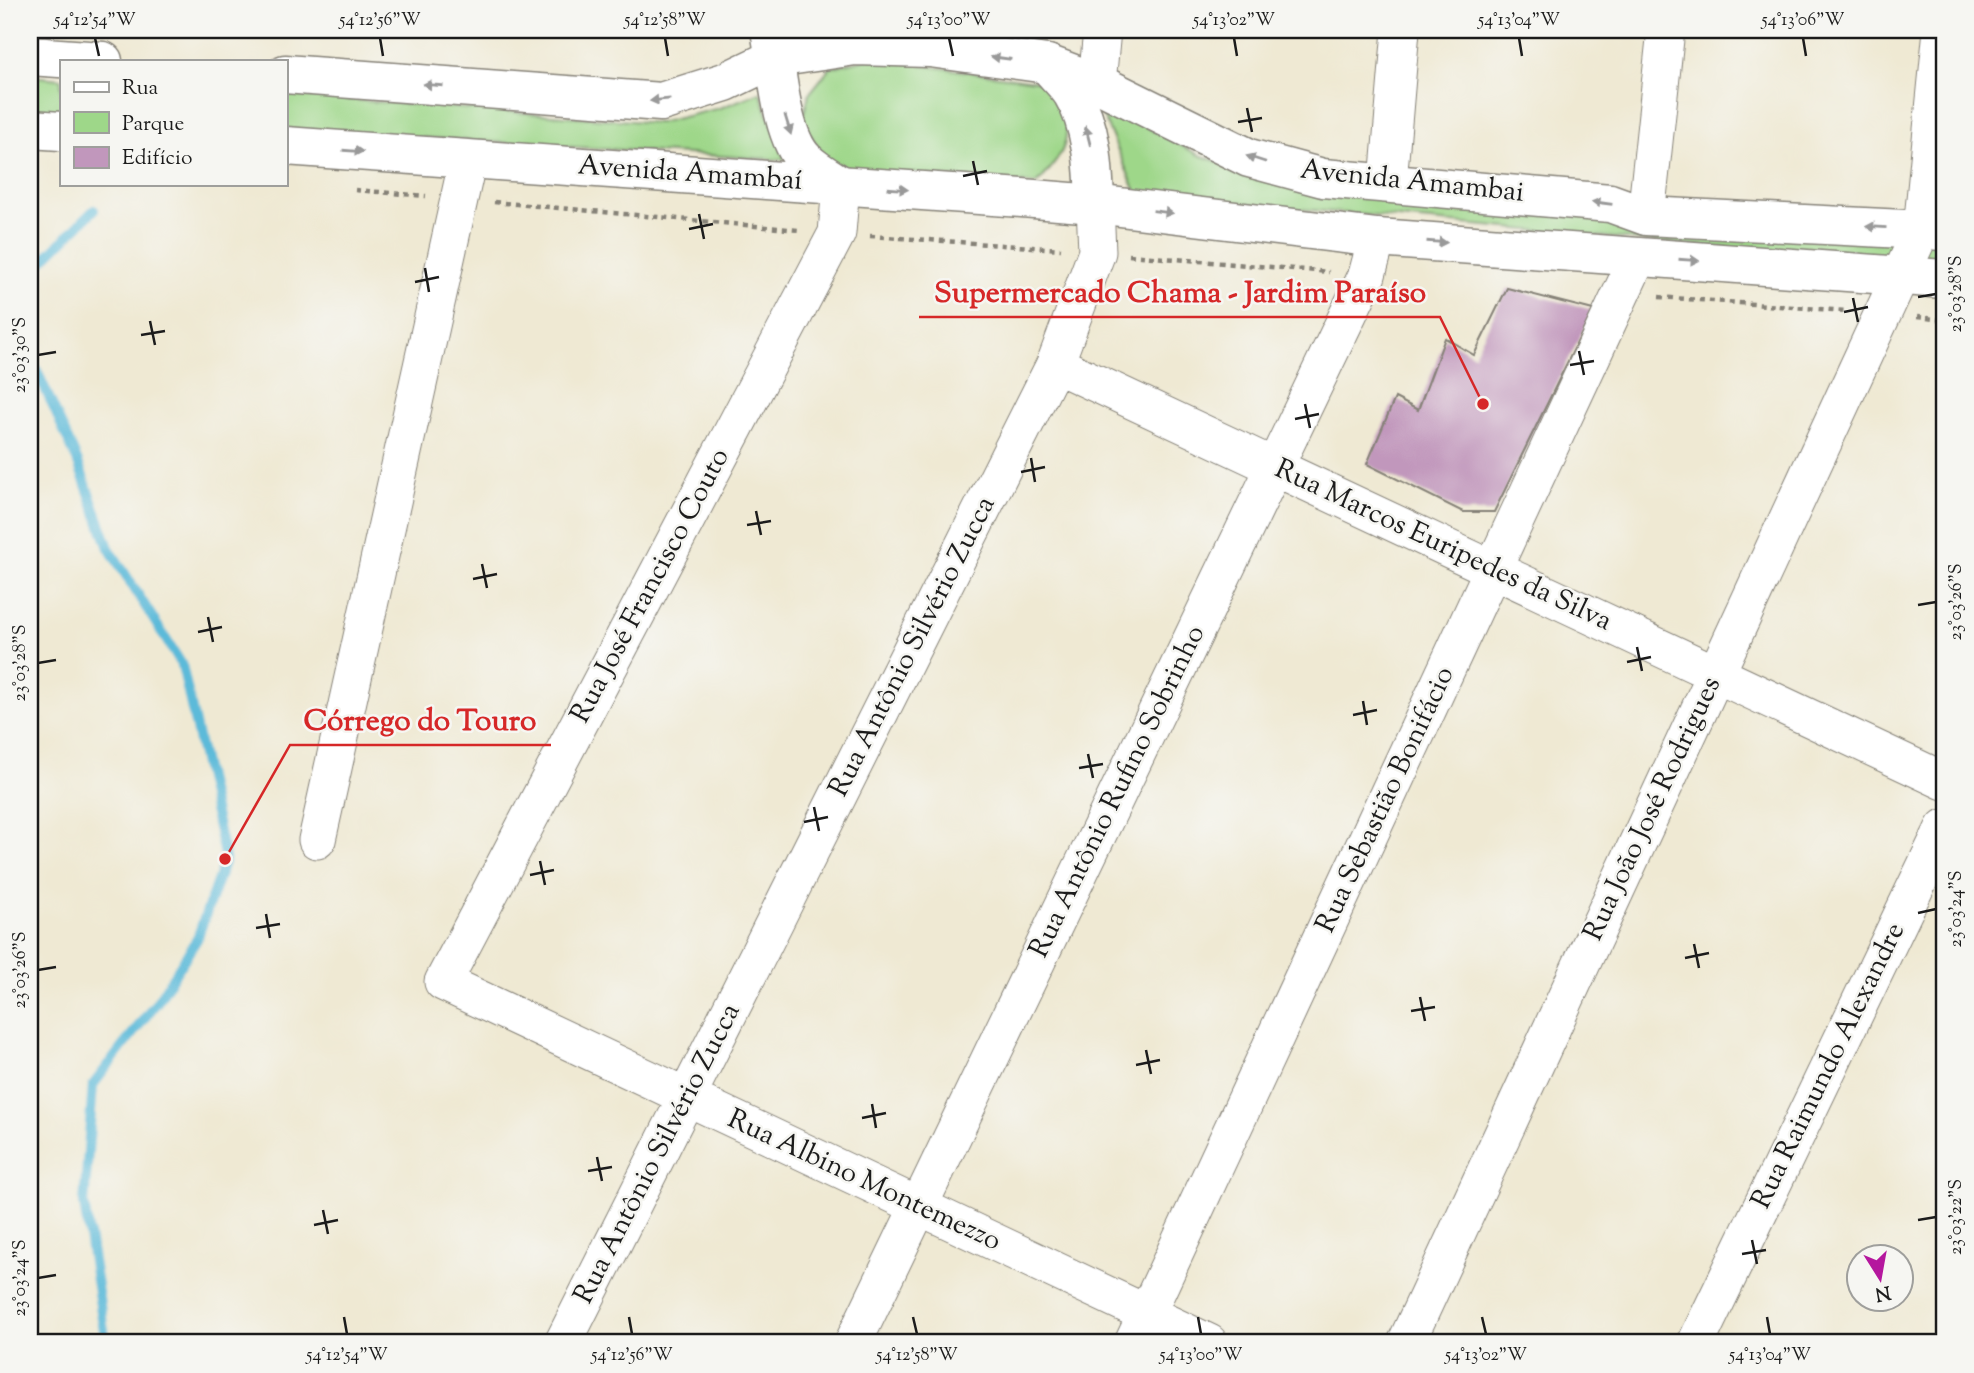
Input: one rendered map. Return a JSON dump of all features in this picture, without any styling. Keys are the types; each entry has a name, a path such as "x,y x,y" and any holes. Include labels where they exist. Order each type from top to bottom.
{"main road":[{"path":"928,30 964,53"},
{"path":"287,75 661,102 725,82 772,44 782,106 792,140 803,159 841,185"},
{"name":"Avenida Amambai","path":"772,44 930,48 1047,64 1097,83 1249,158 1323,178 1610,203 1646,216 1933,230"},
{"path":"30,56 88,60"},
{"path":"1047,64 1070,91 1080,109 1090,144 1095,204"},
{"path":"30,129 60,131"},
{"name":"Avenida Amambaí","path":"287,146 1095,204"},
{"name":"Avenida Amambai","path":"1095,204 1377,237 1944,279"}],"street":[{"path":"1097,83 1102,30"},
{"path":"1388,182 1401,30"},
{"path":"1646,216 1665,30"},
{"name":"Rua João José Rodrigues","path":"1406,1343 1900,275 1933,230 1942,30"},
{"path":"317,840 468,159"},
{"name":"Rua José Francisco Couto","path":"443,982 837,233 841,185"},
{"name":"Rua Antônio Silvério Zucca","path":"562,1343 1055,364 1097,252 1095,204"},
{"name":"Rua Antônio Rufino Sobrinho","path":"853,1343 1367,275 1377,237"},
{"name":"Rua Sebastião Bonifácio","path":"1140,1329 1638,257"},
{"name":"Rua Marcos Euripedes da Silva","path":"1055,364 1944,780"},
{"name":"Rua Raimundo Alexandre","path":"1696,1343 1944,828"},
{"name":"Rua Albino Montemezzo","path":"443,982 919,1206 1140,1329 1209,1343"}],"green space":[{"path":"869,58 1042,82 1058,101 1064,114 1066,135 1061,153 1037,184 831,168 802,121 809,94 830,68"},
{"path":"30,76 60,79 60,114 30,112"},
{"path":"760,92 785,160 287,129 287,95 658,123 720,108"},
{"path":"1096,100 1199,155 1283,185 1944,241 1944,268 1137,194"}],"building":[{"path":"1507,288 1593,310 1494,512 1463,512 1367,464 1395,398 1418,410 1445,338 1474,355"}],"waterway":[{"path":"30,273 94,210"},
{"path":"30,355 77,460 109,548 182,665 225,859 197,939 157,1002 93,1085 84,1204 106,1343"}],"place":[{"name":"Supermercado Chama - Jardim Paraíso","path":"1483,404"},
{"name":"Córrego do Touro","path":"225,859"}]}
